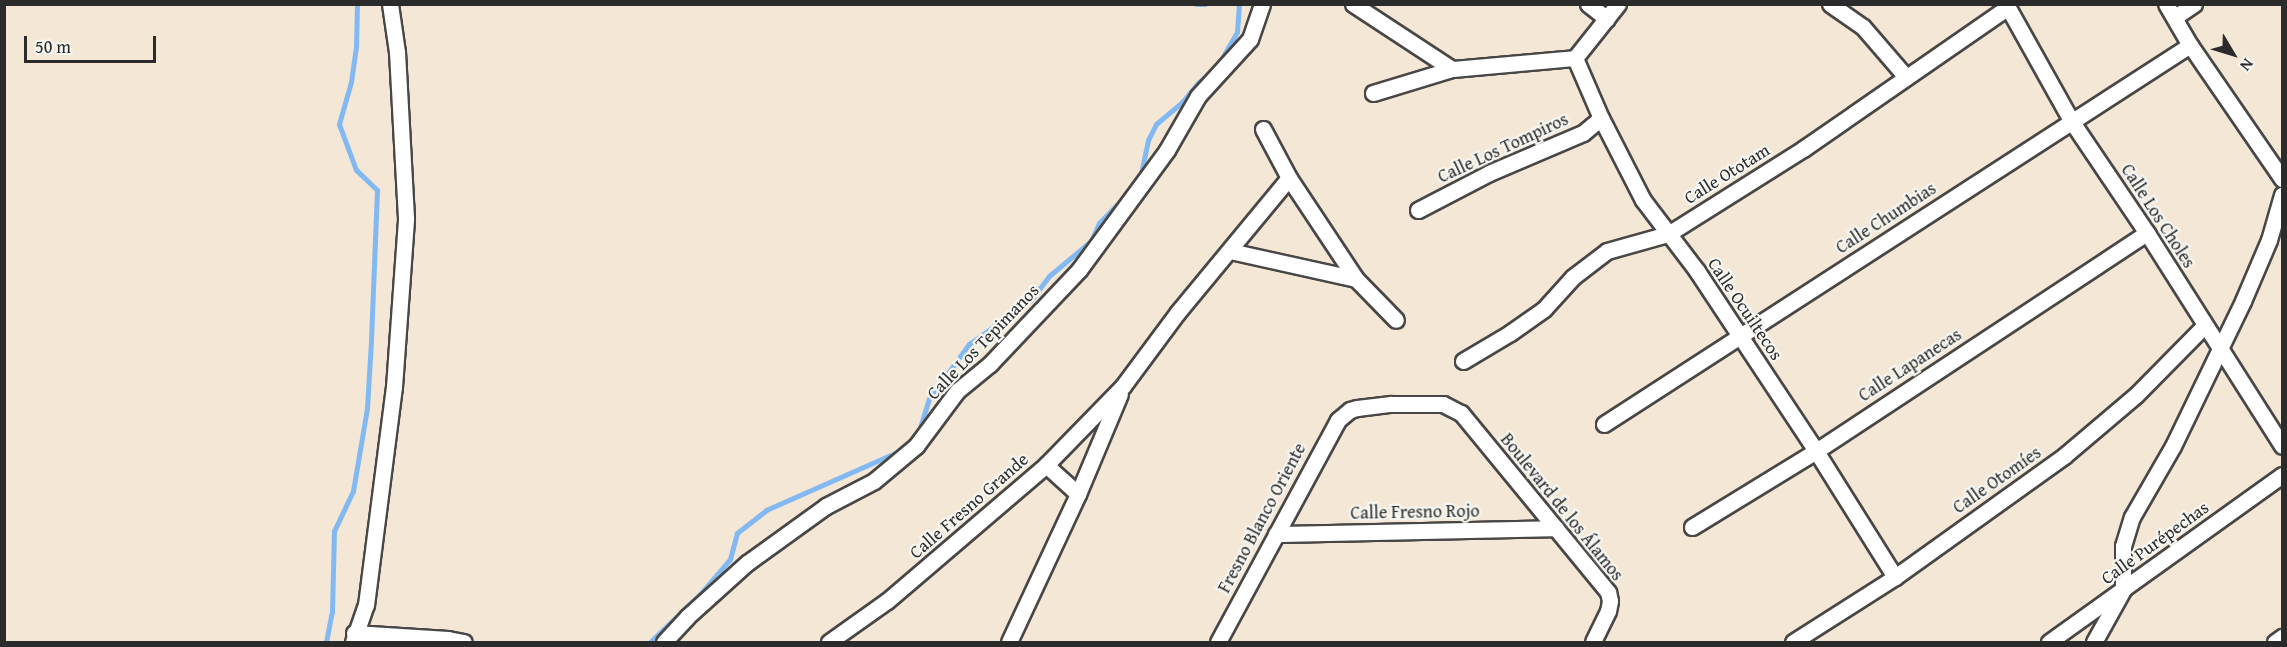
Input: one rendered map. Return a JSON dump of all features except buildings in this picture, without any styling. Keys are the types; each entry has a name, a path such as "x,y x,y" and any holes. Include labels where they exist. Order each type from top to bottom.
{"street":[{"path":"390,4 397,52 406,218 394,387 366,605 353,638 448,639 464,642"},
{"name":"Calle Los Tepimanos","path":"664,642 687,617 747,563 825,506 874,481 916,446 957,391 990,364 1079,270 1167,150 1198,96 1250,39 1262,4"},
{"path":"1353,4 1452,69"},
{"path":"1588,4 1607,19"},
{"path":"1374,93 1452,69 1575,58 1618,4"},
{"path":"1830,4 1863,27 1906,77"},
{"path":"2194,4 2171,11 2190,45 2283,179"},
{"name":"Calle Ototam","path":"1463,361 1510,333 1544,309 1573,277 1607,251 1668,234 1803,149 2007,6"},
{"name":"Calle Los Choles","path":"2007,6 2072,122 2147,233 2283,446"},
{"name":"Calle Chumbias","path":"1604,424 2190,45"},
{"name":"Calle Ocuiltecos","path":"1575,58 1601,118 1643,201 1697,271 1816,451 1895,577"},
{"name":"Calle Los Tompiros","path":"1419,210 1489,173 1583,133 1601,118"},
{"path":"1263,129 1289,178 1356,279 1396,320"},
{"name":"Calle Fresno Grande","path":"829,642 887,601 1046,465 1123,386 1178,312 1289,178"},
{"path":"2094,642 2122,590 2123,546 2128,525 2173,446 2269,240 2283,195"},
{"name":"Calle Lapanecas","path":"1692,526 1816,451 2147,233"},
{"path":"1230,251 1356,279"},
{"name":"Calle Otomíes","path":"1793,642 1895,577 2098,429 2136,395 2205,325"},
{"name":"Calle Fresno Grande","path":"1009,642 1078,494 1123,386"},
{"name":"Fresno Blanco Oriente","path":"1218,642 1332,426 1344,414 1357,408 1391,404 1452,406"},
{"name":"Boulevard de los Álamos","path":"1452,406 1461,413 1608,592 1610,601 1608,611 1593,642"},
{"path":"1046,465 1078,494"},
{"name":"Calle Purépechas","path":"2049,642 2283,475"},
{"name":"Calle Fresno Rojo","path":"1276,534 1556,528"},
{"path":"366,605 373,638"},
{"path":"2275,642 2283,637"}],"waterway":[{"path":"326,642 332,612 334,531 353,491 367,408 371,340 377,190 356,170 339,124 351,82 356,47 357,4"},
{"path":"1196,4 1205,4"},
{"path":"1140,178 1148,140 1156,124 1182,102 1218,65 1237,32 1239,4"},
{"path":"919,431 929,399 969,344 1031,300 1049,276 1091,241 1099,223 1129,192"},
{"path":"650,642 701,593 730,559 737,533 766,510 900,451"}]}
